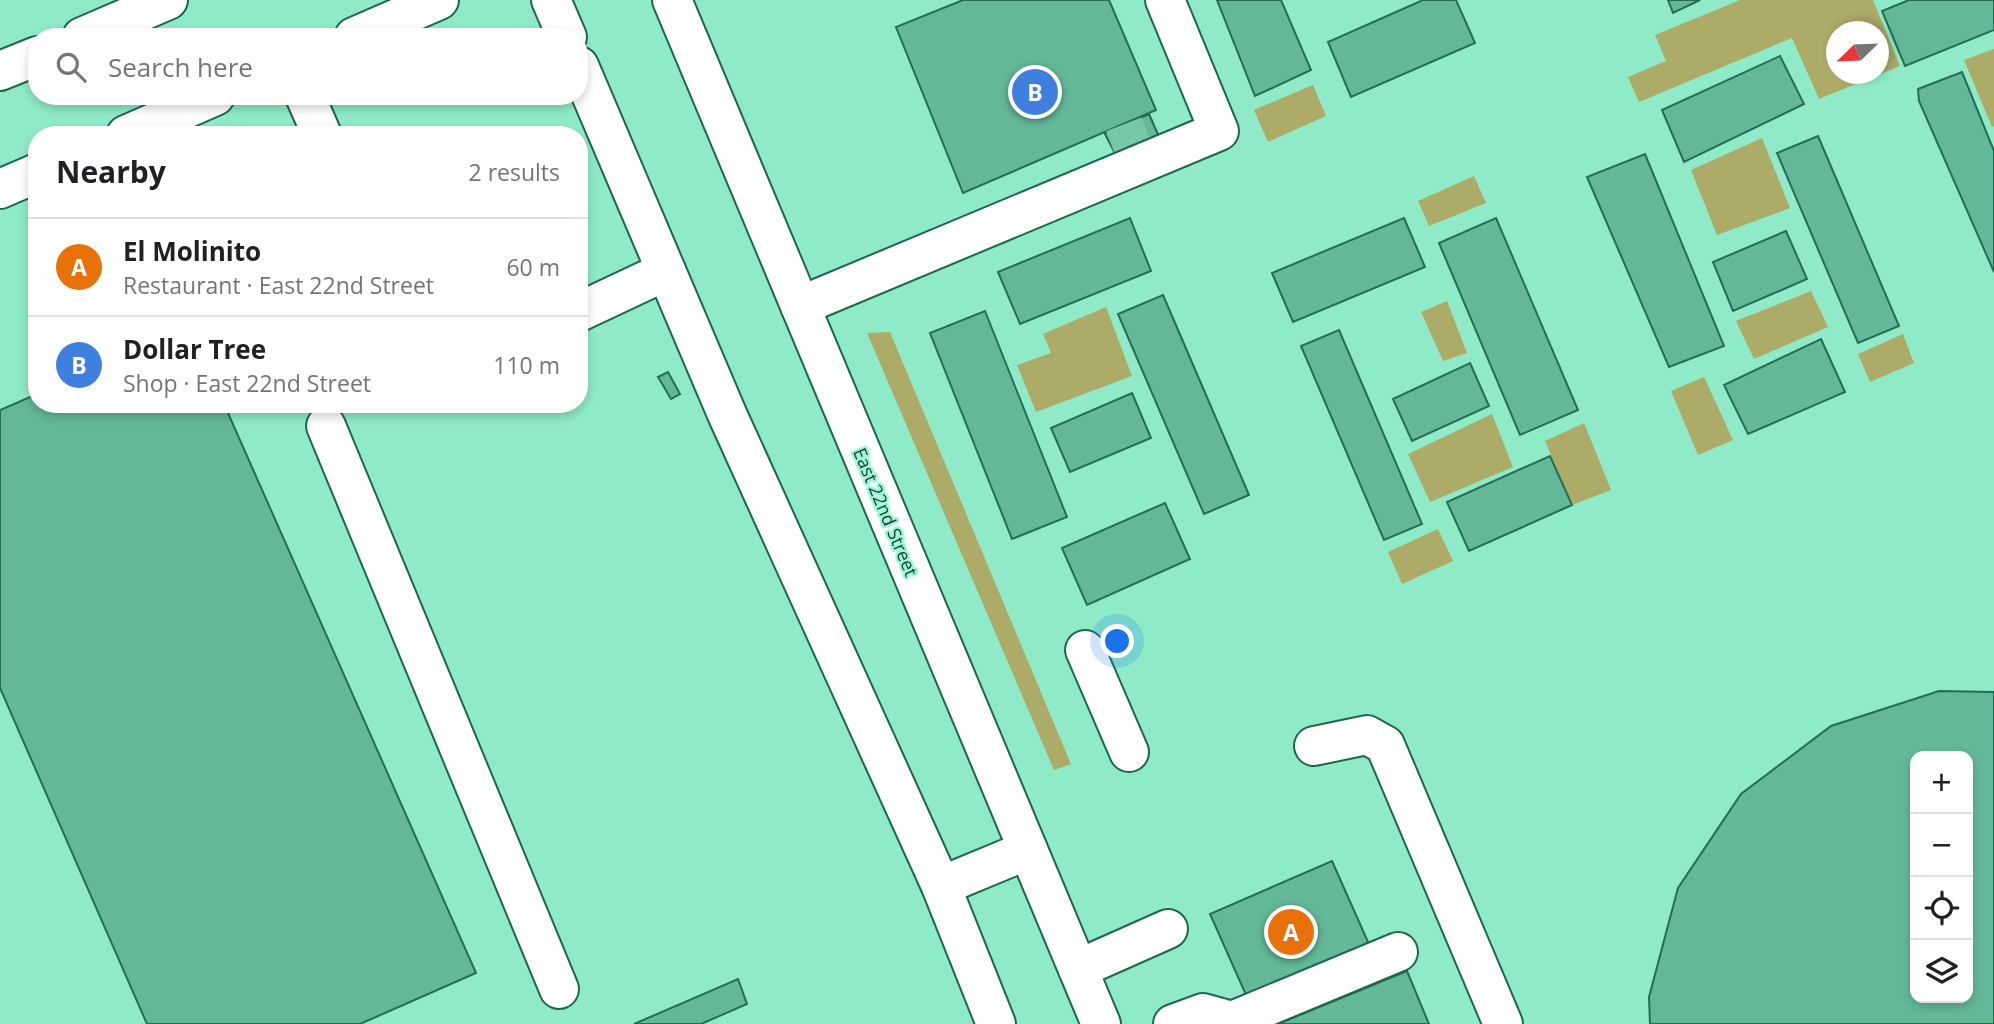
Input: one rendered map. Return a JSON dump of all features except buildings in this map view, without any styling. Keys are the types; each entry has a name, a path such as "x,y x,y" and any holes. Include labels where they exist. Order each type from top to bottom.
{"main road":[{"path":"103,28 168,0"},
{"path":"375,28 439,0"},
{"path":"551,0 563,28"},
{"name":"East 22nd Street","path":"672,0 1101,1024"},
{"path":"800,306 1219,131 1165,0"},
{"path":"0,71 28,60"},
{"path":"588,87 727,414 941,886 996,1024"},
{"path":"1157,132 1202,114 1208,103"},
{"path":"158,126 198,105"},
{"path":"309,105 319,126"},
{"path":"991,226 1018,190 1113,149"},
{"path":"0,189 28,177"},
{"path":"588,308 666,271"},
{"path":"327,426 559,989"},
{"path":"1085,650 1129,752"},
{"path":"1314,746 1367,735 1385,745 1503,1024"},
{"path":"941,886 1028,850"},
{"path":"1078,969 1168,929"},
{"path":"1188,1018 1232,1021 1398,952"}],"shaded area":[{"path":"1740,0 1873,0 1882,21 1826,21 1826,84 1856,84 1819,99 1792,38 1639,102 1628,77 1666,61 1655,35"},
{"path":"1889,39 1900,66 1889,70"},
{"path":"1994,49 1994,126 1992,127 1964,60"},
{"path":"1313,85 1326,116 1268,142 1254,110"},
{"path":"1762,138 1790,208 1717,235 1691,170"},
{"path":"1474,176 1486,203 1429,226 1418,201"},
{"path":"1811,291 1828,327 1754,359 1736,321"},
{"path":"1447,301 1467,353 1443,361 1421,312"},
{"path":"1106,307 1132,376 1036,412 1017,365 1051,353 1043,334"},
{"path":"890,332 1071,764 1054,770 867,333"},
{"path":"1903,334 1914,363 1870,382 1858,354"},
{"path":"1704,377 1733,440 1698,455 1671,391"},
{"path":"1492,414 1513,467 1430,502 1408,454"},
{"path":"1584,423 1611,490 1572,505 1545,441"},
{"path":"1438,529 1453,561 1402,584 1388,552"}],"tunnel":[{"path":"1113,149 1157,132"}],"place":[{"name":"Dollar Tree","path":"1035,92"},
{"name":"El Molinito","path":"1291,932"}]}
